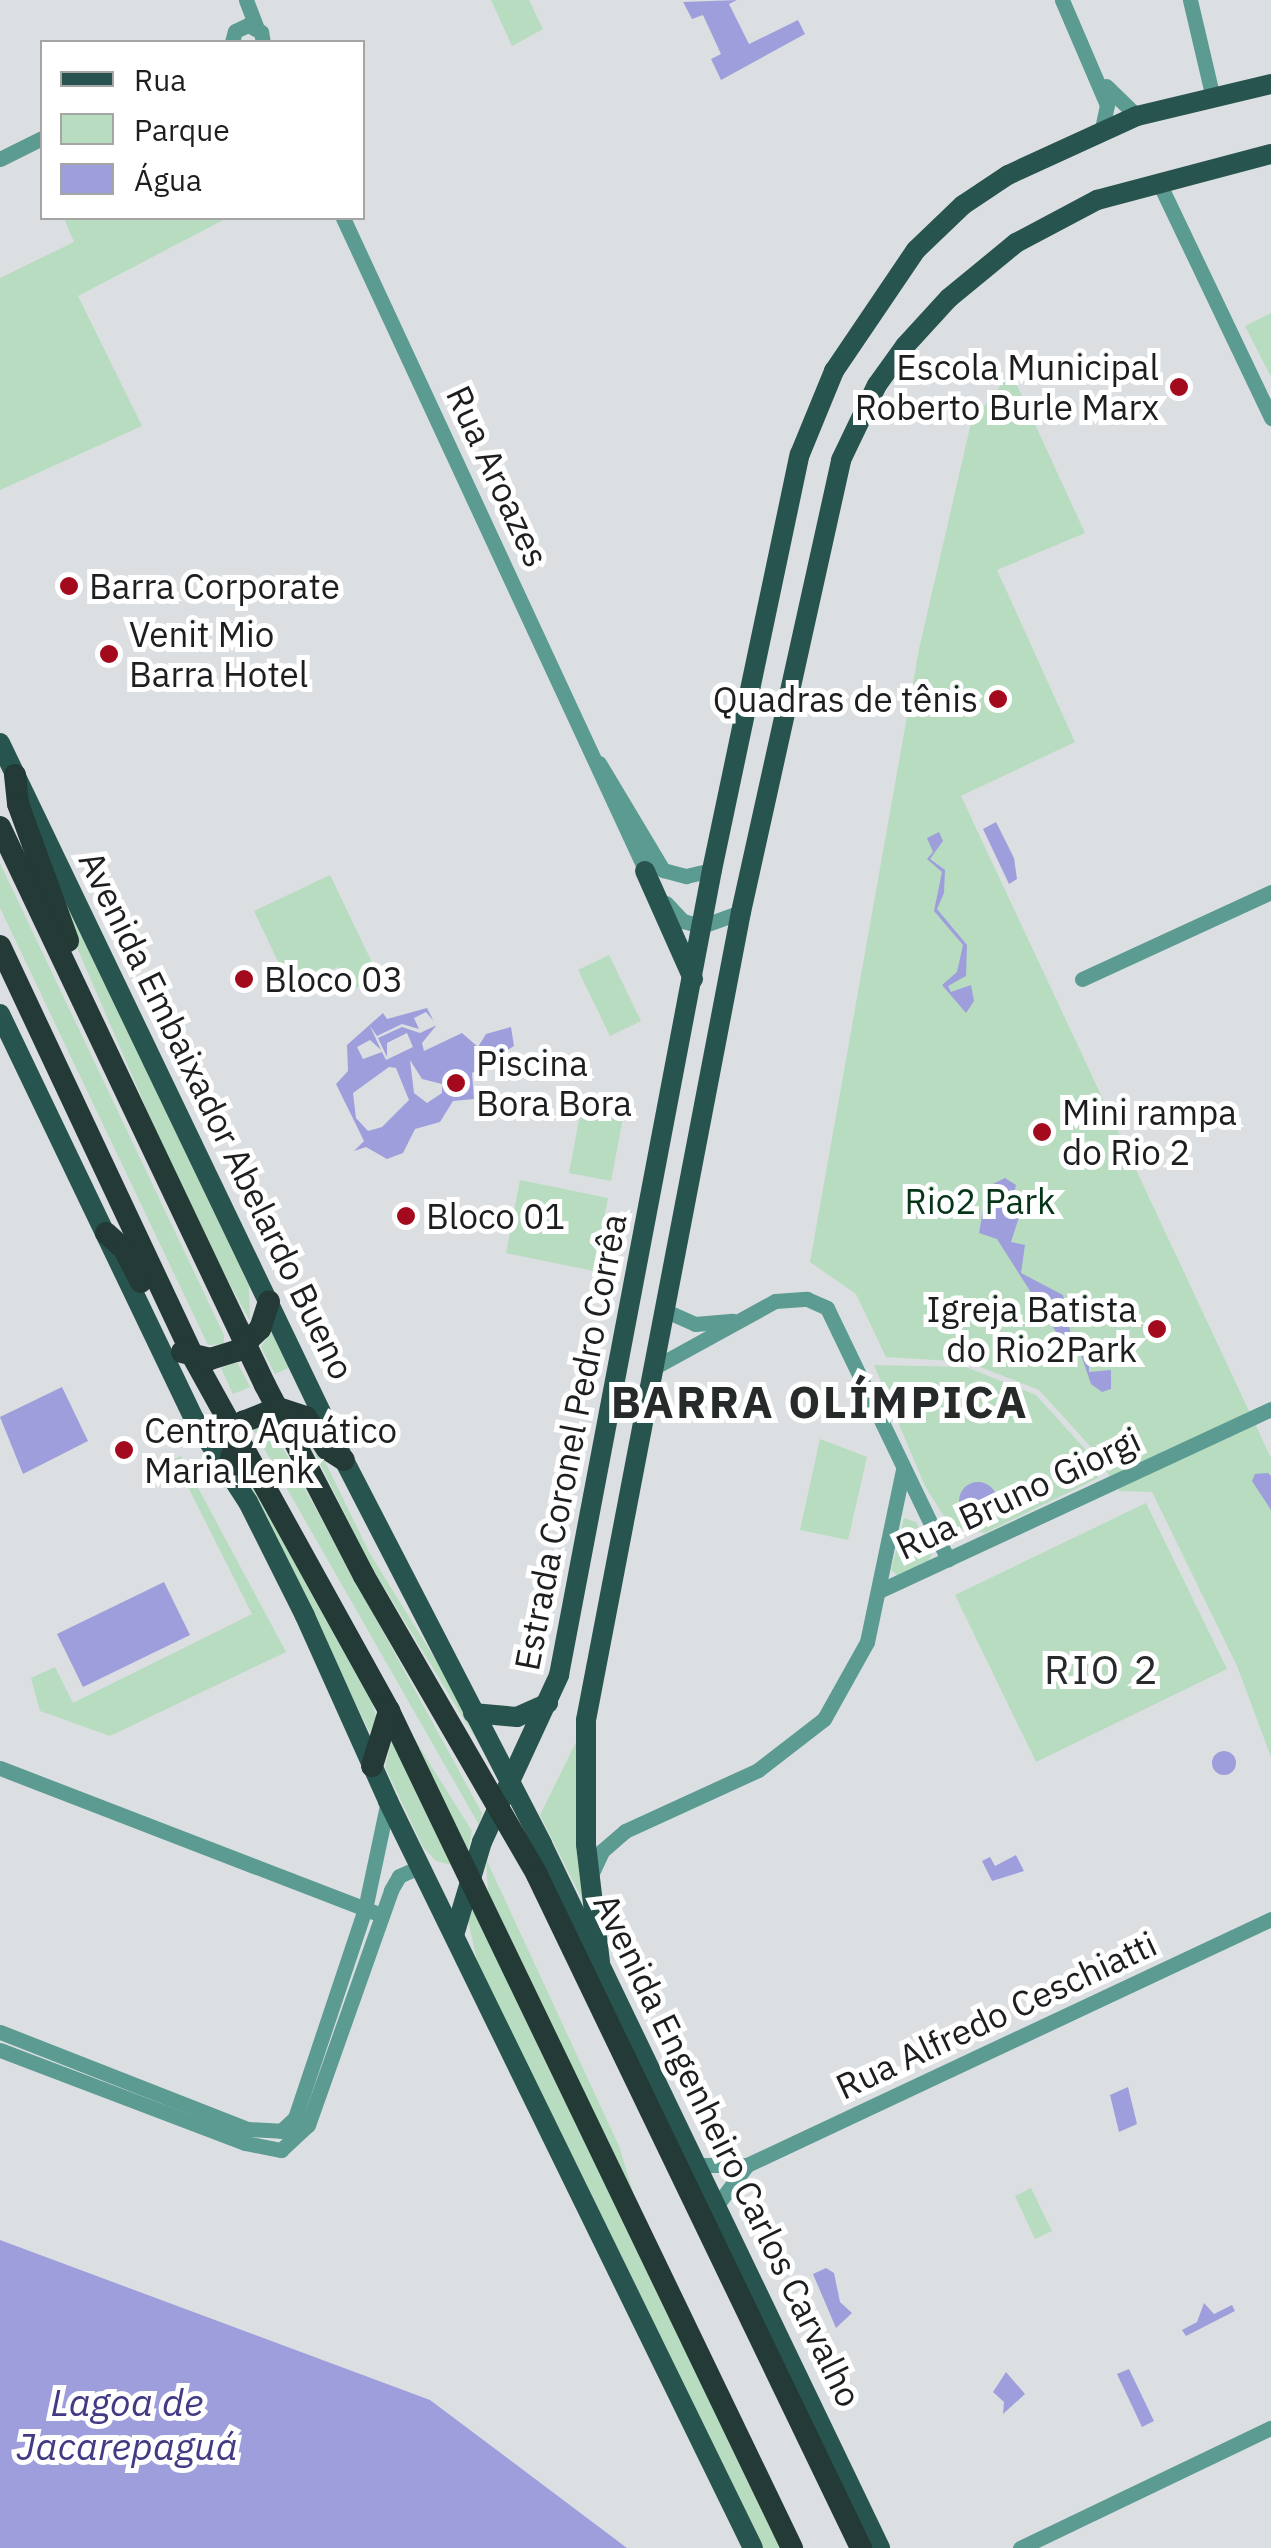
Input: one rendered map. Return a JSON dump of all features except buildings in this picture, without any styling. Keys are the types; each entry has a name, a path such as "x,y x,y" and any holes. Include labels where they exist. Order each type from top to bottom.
{"highway":[{"path":"15,775 18,804 138,1116"},
{"name":"Avenida Embaixador Abelardo Bueno","path":"0,827 246,1346 364,1576 499,1807"},
{"path":"0,946 193,1356 388,1711 792,2548"},
{"path":"106,1233 128,1254 166,1334 193,1356 221,1358 246,1346 266,1318 269,1301"},
{"path":"227,1471 235,1434 250,1416 278,1408 306,1417 330,1453 344,1460"},
{"path":"372,1766 388,1711"},
{"name":"Avenida Engenheiro Carlos Carvalho","path":"499,1807 861,2548"}],"main road":[{"name":"Estrada Coronel Pedro Corrêa","path":"455,1932 470,1878 548,1703 566,1642 712,870 800,454 834,370 881,295 941,223 1025,166 1137,116 1271,84"},
{"name":"Estrada Coronel Pedro Corrêa","path":"600,1962 590,1877 584,1735 741,912 831,491 877,385 949,298 1016,243 1096,200 1161,187 1271,154"},
{"name":"Avenida Embaixador Abelardo Bueno","path":"0,743 344,1460 510,1784"},
{"path":"644,871 693,978"},
{"path":"0,1014 194,1420 227,1471 305,1616 388,1800 753,2548"},
{"path":"612,1404 655,1367"},
{"path":"473,1713 517,1716 548,1703"},
{"name":"Avenida Engenheiro Carlos Carvalho","path":"510,1784 600,1962 880,2548"}],"street":[{"path":"243,0 263,38 232,38 243,0"},
{"path":"1062,0 1107,105 1102,129"},
{"path":"1190,0 1212,98"},
{"path":"1091,62 1115,100 1137,116"},
{"path":"0,158 40,139"},
{"path":"1161,187 1271,418"},
{"name":"Rua Aroazes","path":"345,220 597,761 663,870 686,876 712,870"},
{"name":"Rua Aroazes","path":"597,761 604,791 644,871 677,918 702,926"},
{"path":"1082,979 1271,892"},
{"path":"702,926 741,912"},
{"path":"655,1367 737,1320 791,1298 827,1308 948,1559"},
{"path":"666,1311 695,1324 737,1320"},
{"name":"Rua Bruno Giorgi","path":"590,1877 602,1851 624,1831 758,1770 824,1718 862,1658 879,1591 1271,1409"},
{"path":"879,1591 904,1469"},
{"path":"0,1768 383,1915"},
{"path":"0,2050 227,2129 281,2131 294,2118 364,1909 388,1800"},
{"path":"0,2032 280,2150 308,2124 397,1879 421,1866"},
{"name":"Rua Alfredo Ceschiatti","path":"698,2165 747,2166 1271,1920"},
{"name":"Rua Alfredo Ceschiatti","path":"717,2205 747,2166"},
{"path":"1020,2548 1271,2428"}],"green space":[{"path":"491,0 529,0 543,29 512,46"},
{"path":"65,220 223,220 78,296 142,426 0,490 0,278 74,242"},
{"path":"1271,313 1271,377 1245,326"},
{"name":"Rio2 Park","path":"1011,372 1085,533 997,570 1075,742 961,796 1271,1458 1271,1757 1237,1666 1152,1492 1119,1491 1090,1446 1039,1390 967,1362 886,1357 856,1294 810,1262 919,649 971,423"},
{"path":"0,863 224,1335 224,1344 208,1345 0,908"},
{"path":"330,875 379,977 350,991 338,967 291,989 254,911"},
{"path":"57,878 249,1286 250,1321 191,1212 72,936"},
{"path":"609,955 641,1021 610,1036 578,970"},
{"path":"582,1104 624,1113 611,1181 569,1173"},
{"path":"520,1180 608,1198 594,1271 506,1253"},
{"path":"271,1331 290,1367 275,1374 261,1347"},
{"path":"237,1362 250,1387 233,1394 221,1368"},
{"path":"874,1365 966,1367 1036,1395 1085,1449 1098,1478 985,1533 950,1526 925,1486"},
{"path":"269,1423 482,1813 479,1825 253,1429"},
{"path":"304,1431 314,1439 369,1552 472,1719 499,1777 368,1561"},
{"path":"820,1439 867,1457 848,1540 800,1530"},
{"path":"181,1456 286,1652 110,1736 40,1711 31,1678 55,1667 73,1703 252,1614 174,1459"},
{"path":"241,1467 371,1699 376,1717 370,1733"},
{"path":"1146,1503 1227,1669 1036,1762 955,1595"},
{"path":"904,1518 916,1522 932,1553 929,1561 898,1576 891,1570"},
{"path":"400,1716 472,1831 468,1851"},
{"path":"580,1734 589,1913 540,1815"},
{"path":"392,1740 456,1866 436,1861 423,1847 385,1767"},
{"path":"486,1859 619,2146 635,2199 488,1892"},
{"path":"473,1910 784,2548 760,2548 477,1961 468,1920"},
{"path":"1031,2188 1052,2231 1035,2239 1015,2196"}],"water":[{"path":"737,0 729,4 749,44 798,20 805,34 721,80 711,59 721,54 703,15 692,19 683,2"},
{"path":"996,822 1014,858 1017,879 1009,884 983,829"},
{"path":"939,832 943,841 930,859 945,870 944,893 937,909 967,945 966,976 948,986 951,992 971,985 974,1001 966,1013 942,985 957,972 963,945 934,911 942,872 927,859 933,852 927,838"},
{"name":"Piscina Bora Bora","path":"427,1008 436,1026 422,1043 424,1051 462,1033 478,1047 486,1034 511,1027 514,1046 472,1073 474,1099 453,1101 440,1122 415,1129 403,1153 387,1159 366,1147 354,1151 364,1141 336,1084 348,1071 347,1045 383,1013 387,1019","holes":["410,1060 422,1079 442,1084 442,1093 427,1103 414,1093","389,1067 396,1068 409,1100 382,1127 368,1131 356,1118 353,1093"]},
{"path":"1005,1178 1016,1185 1010,1210 1020,1214 1011,1242 1025,1245 1021,1273 1063,1295 1074,1351 1089,1353 1089,1372 1111,1370 1111,1389 1102,1392 1091,1384 1081,1355 1072,1357 997,1239 979,1233 987,1187"},
{"path":"62,1387 88,1441 23,1474 0,1417"},
{"path":"1268,1473 1271,1510 1252,1481 1255,1474"},
{"path":"978,1482 991,1488 997,1501 991,1514 978,1520 965,1514 959,1501 965,1488"},
{"path":"164,1582 190,1635 83,1687 57,1634"},
{"path":"1224,1751 1233,1754 1233,1772 1224,1775 1215,1772 1212,1763 1215,1754"},
{"path":"1016,1855 1024,1871 992,1881 982,1861 990,1857 995,1866"},
{"path":"1128,2087 1137,2124 1119,2132 1110,2095"},
{"name":"Lagoa de Jacarepaguá","path":"0,2240 430,2400 627,2548 0,2548"},
{"path":"826,2268 834,2273 840,2302 852,2313 836,2328 813,2274"},
{"path":"1204,2303 1214,2314 1232,2305 1235,2311 1186,2336 1182,2330 1197,2322"},
{"path":"1129,2369 1154,2421 1142,2427 1117,2374"},
{"path":"1006,2372 1025,2394 1003,2414 1004,2402 993,2392"}],"pier":[{"path":"426,1012 437,1025 420,1033 402,1027 378,1038 387,1057 387,1043 407,1033 413,1047 386,1060 382,1052 363,1059 357,1047 370,1040 381,1050 370,1026 377,1036 402,1024 419,1029 414,1018"}],"place":[{"name":"Escola Municipal Roberto Burle Marx","path":"1179,387"},
{"name":"Barra Corporate","path":"69,586"},
{"name":"Venit Mio Barra Hotel","path":"109,654"},
{"name":"Quadras de tênis","path":"998,699"},
{"name":"Bloco 03","path":"244,979"},
{"name":"Piscina Bora Bora","path":"456,1083"},
{"name":"Mini rampa do Rio 2","path":"1042,1132"},
{"name":"Bloco 01","path":"406,1216"},
{"name":"Igreja Batista do Rio2Park","path":"1157,1329"},
{"name":"Centro Aquático Maria Lenk","path":"124,1450"}],"district":[{"name":"BARRA OLÍMPICA","path":"820,1402"},
{"name":"RIO 2","path":"1102,1669"}]}
